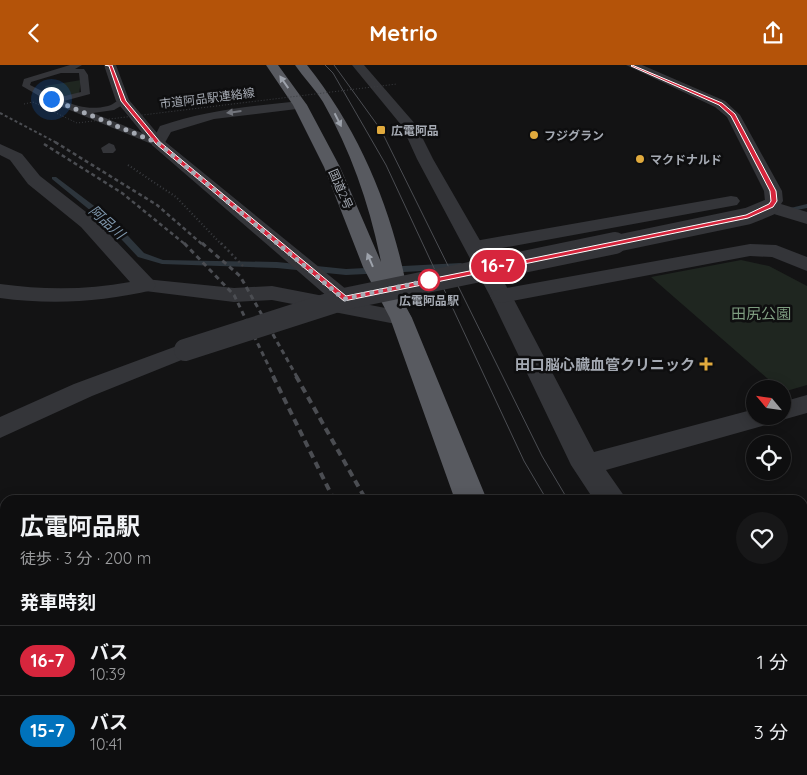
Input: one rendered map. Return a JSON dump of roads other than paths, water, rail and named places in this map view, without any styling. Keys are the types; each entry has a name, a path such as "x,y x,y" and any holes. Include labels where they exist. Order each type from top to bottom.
{"highway":[{"name":"国道2号","path":"272,65 300,105 332,167 373,267 401,318 469,495"},
{"name":"国道2号","path":"301,65 329,102 361,164 394,265 401,318"}],"street":[{"path":"109,65 123,101 158,143 344,299"},
{"path":"358,65 409,125 425,159 501,296 548,395 586,465 607,495"},
{"path":"632,65 720,104 733,115 772,201 806,218"},
{"path":"158,143 164,129 188,119 237,111 300,105"},
{"path":"0,149 16,157 34,180 88,223 146,285"},
{"path":"475,247 731,201"},
{"path":"0,428 92,387 184,350 276,319 344,299 748,216 772,201"},
{"path":"501,296 750,250 776,251 807,265"},
{"path":"0,291 62,297 119,291 146,285 234,295 272,293 401,318"},
{"path":"791,408 807,404"},
{"path":"586,465 746,421"}],"lane":[{"path":"78,65 35,77 27,81 26,86 51,99 158,143"},
{"path":"56,71 87,65"},
{"path":"51,99 66,99 86,94 84,75 80,71 56,71"},
{"path":"78,110 101,110 123,101"}],"waterway":[{"name":"阿品川","path":"54,178 111,223 141,255 162,262 277,265 346,272 461,266"},
{"path":"782,211 807,206"}],"tram line":[{"path":"325,65 333,73 386,165 524,461 544,495"},
{"path":"334,65 381,130 542,456 565,495"}],"railway":[{"path":"0,113 57,143"},
{"path":"55,142 157,205 203,245"},
{"path":"44,144 122,193 186,245"},
{"path":"202,243 240,276 297,377"},
{"path":"186,245 234,295 274,377"},
{"path":"273,376 332,495"},
{"path":"296,376 363,495"}],"place":[{"name":"広電阿品","path":"381,130"},
{"name":"フジグラン","path":"534,135"},
{"name":"マクドナルド","path":"640,159"},
{"name":"広電阿品駅","path":"429,280"},
{"name":"田口脳心臓血管クリニック","path":"706,364"}],"park label":[{"name":"田尻公園","path":"761,313"}]}
